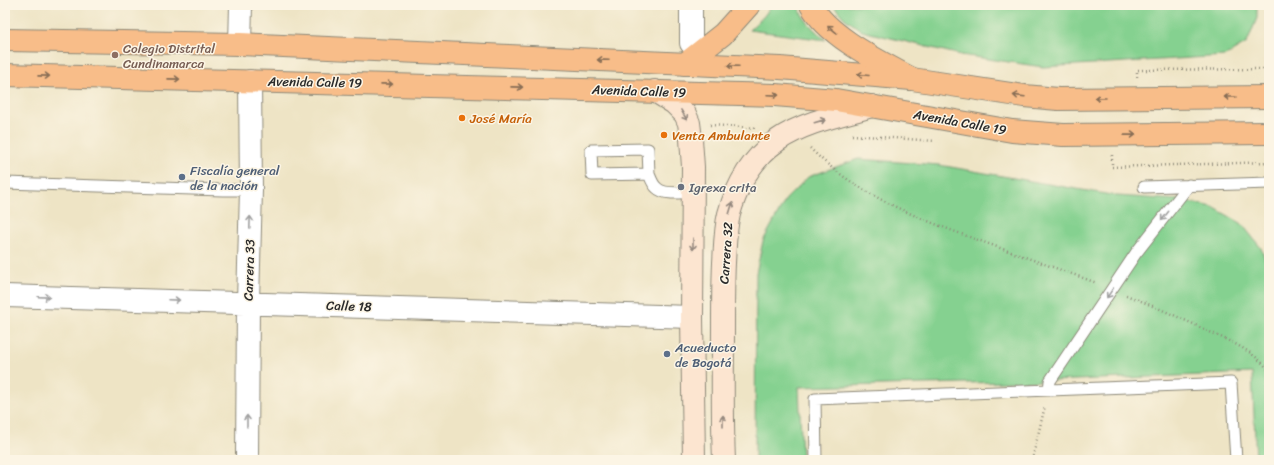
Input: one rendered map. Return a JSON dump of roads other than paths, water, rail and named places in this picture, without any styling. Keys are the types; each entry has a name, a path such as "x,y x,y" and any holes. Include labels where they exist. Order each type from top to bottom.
{"main road":[{"path":"684,64 723,34 749,5"},
{"path":"811,5 828,26 850,44 912,80"},
{"path":"6,37 240,44 780,68 912,80 1024,96 1058,98 1269,97"},
{"name":"Avenida Calle 19","path":"5,75 655,91 810,97 872,106 1012,131 1063,135 1269,133"}],"street":[{"path":"240,44 241,5"},
{"path":"691,5 691,43"},
{"name":"Carrera 33","path":"247,460 248,302 251,190 250,81"},
{"path":"655,91 674,103 685,114 689,123 693,168 692,317 694,460"},
{"name":"Carrera 32","path":"725,457 723,294 725,238 734,199 744,178 757,159 777,140 793,131 813,123 872,106"},
{"name":"Calle 18","path":"5,296 248,302 692,317"}],"lane":[{"path":"649,174 592,175 591,150 648,149 649,174 660,191 693,192"},
{"path":"1144,187 1269,182"},
{"path":"5,183 251,190"},
{"path":"1049,390 1050,381 1136,253 1189,185"},
{"path":"816,460 815,399 1231,383 1236,460"}],"place":[{"name":"Colegio Distrital Cundinamarca","path":"115,55"},
{"name":"José María","path":"462,118"},
{"name":"Venta Ambulante","path":"664,135"},
{"name":"Fiscalía general de la nación","path":"182,177"},
{"name":"Igrexa crita","path":"681,187"},
{"name":"Acueducto de Bogotá","path":"667,354"}]}
